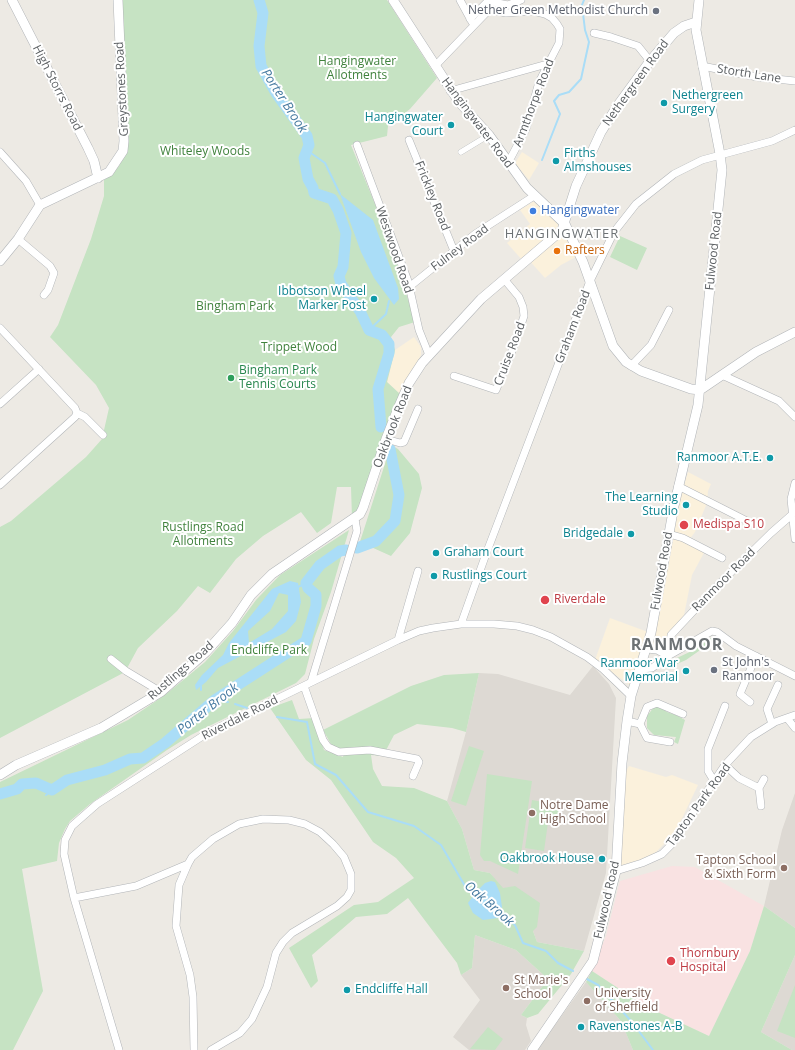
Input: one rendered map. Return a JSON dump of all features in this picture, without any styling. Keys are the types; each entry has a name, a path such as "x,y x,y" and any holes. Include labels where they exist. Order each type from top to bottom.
{"street":[{"name":"High Storrs Road","path":"12,0 88,148 94,161 98,178"},
{"name":"Greystones Road","path":"40,205 109,172 123,151 124,141 118,0"},
{"name":"Hangingwater Road","path":"393,0 450,91 472,118 489,135 508,164 534,196 565,224 590,281 613,346 619,356 631,366 691,389 700,390"},
{"path":"460,0 472,23 488,1 508,5 521,0"},
{"name":"Fulwood Road","path":"532,1050 593,961 616,871 626,721 631,696 647,649 678,486 696,418 721,183 720,154 702,66 696,22 699,0"},
{"name":"Armthorpe Road","path":"435,66 472,23 491,10 506,13 533,11 545,14 552,18 557,24 560,36 559,43 539,82 526,129 508,164"},
{"name":"Nethergreen Road","path":"565,224 574,191 601,132 650,61 674,33 684,26 696,22"},
{"path":"594,33 638,46 650,61"},
{"path":"450,91 547,64"},
{"name":"Storth Lane","path":"702,66 757,77 795,81"},
{"name":"Graham Road","path":"461,624 486,554 590,281 614,232 636,204 674,174 702,160 772,140 795,130"},
{"path":"461,152 489,135"},
{"name":"Frickley Road","path":"409,140 457,249"},
{"name":"Westwood Road","path":"357,145 408,281 408,288 418,330 428,355"},
{"path":"0,152 26,181 40,205 18,239 0,261"},
{"name":"Fulney Road","path":"408,288 475,234 534,196"},
{"name":"Oakbrook Road","path":"311,682 357,531 355,519 363,508 386,439 409,383 428,355 481,299 558,234 565,224"},
{"path":"18,239 50,266 54,273 48,290 44,295"},
{"name":"Cruise Road","path":"454,376 496,390 514,346 524,316 523,307 519,297 504,279"},
{"path":"631,366 651,345 669,310"},
{"path":"0,328 75,408 76,413 75,417 0,485"},
{"path":"700,390 756,352 795,332"},
{"path":"0,404 39,369"},
{"path":"722,375 779,401 795,417"},
{"path":"386,439 400,443 404,442 418,409"},
{"path":"76,413 85,417 103,435"},
{"path":"795,483 791,499 795,538"},
{"path":"678,486 751,523"},
{"name":"Ranmoor Road","path":"668,656 670,635 714,589 793,513"},
{"name":"Rustlings Road","path":"0,775 16,765 101,728 161,692 206,652 232,623 252,595 272,574 355,519"},
{"path":"668,534 683,538 722,558"},
{"path":"398,640 418,571"},
{"name":"Riverdale Road","path":"119,1050 74,898 64,849 65,840 78,819 115,792 209,732 419,631 461,624 517,626 550,637 593,661 631,696"},
{"path":"641,669 652,668 668,656 712,631 795,676"},
{"path":"647,649 657,650 668,656"},
{"path":"750,702 740,694 756,656"},
{"path":"111,659 126,671 161,692"},
{"path":"772,724 767,709 778,685"},
{"path":"304,686 323,740 328,747 339,752 370,750 417,759 419,762 413,776"},
{"path":"670,742 647,738 640,724 647,707 657,703 682,714"},
{"path":"714,781 708,771 708,749 725,706"},
{"name":"Tapton Park Road","path":"616,871 642,863 662,854 671,844 725,765 751,737 772,724 795,715"},
{"path":"786,718 795,728"},
{"path":"626,721 640,724"},
{"path":"725,765 739,778 759,788"},
{"path":"761,806 759,788 764,779"},
{"path":"194,1050 193,997 190,975 176,926 179,885 188,864 192,857 213,839 239,824 263,819 289,820 305,824 324,836 344,857 351,874 352,885 347,897 337,906 292,933 283,942 276,954 267,987 252,1019 240,1033 211,1050"},
{"path":"74,898 136,886 188,864"}],"shaded area":[{"path":"522,152 539,163 529,180 515,163"},
{"path":"536,200 559,225 576,257 561,265 545,278 527,258 523,261 507,243 530,224 520,210"},
{"path":"414,337 421,347 421,355 400,394 387,382 395,350"},
{"path":"688,472 711,484 708,491 707,503 695,532 689,540 706,549 692,575 684,615 658,647 652,646 669,538"},
{"path":"610,618 648,632 631,686 595,660"},
{"name":"Notre Dame High School","path":"593,666 609,684 616,698 606,873 584,951 537,942 533,931 490,873 474,870 462,829 447,801 466,732 479,673 498,674 570,695"},
{"path":"629,766 666,777 672,775 698,785 675,833 652,856 619,868 623,776"},
{"name":"Tapton School & Sixth Form","path":"795,793 795,928 764,906 782,830"},
{"name":"Thornbury Hospital","path":"672,866 695,867 764,906 750,951 709,1036 647,1007 592,971 606,936 620,881"},
{"name":"St Marie's School","path":"475,935 516,950 548,979 521,1015 527,1018 526,1025 531,1041 525,1050 469,1050 453,1037 480,1000 461,975 472,968"},
{"path":"795,955 795,1050 792,1050 761,1032"},
{"name":"University of Sheffield","path":"586,982 621,1021 633,1050 537,1050"}],"green space":[{"name":"Bingham Park","path":"122,0 387,0 437,78 410,109 388,126 387,136 351,145 390,241 415,322 399,327 391,337 395,350 387,382 400,394 362,508 352,518 351,487 337,487 331,523 317,533 301,512 263,536 236,559 210,593 198,586 177,611 138,648 125,672 0,738 0,527 11,521 86,457 102,439 109,408 96,385 50,337 58,325 91,239 104,196 104,180 119,166 126,148"},
{"path":"620,236 647,248 637,270 610,257"},
{"path":"391,445 398,449 419,474 422,488 410,533 391,556 371,547 357,551"},
{"name":"Endcliffe Park","path":"349,530 331,592 314,639 305,674 296,683 191,735 167,750 90,804 70,821 59,843 57,861 22,869 43,991 13,1050 0,1050 0,782 128,720 165,695 205,662 233,631 256,600 280,575"},
{"path":"711,638 716,639 686,660 677,664 662,665 696,649"},
{"path":"479,673 466,732 452,728 417,724 394,735 383,756 371,755 373,769 382,786 414,788 447,801 462,829 474,870 490,873 503,888 515,886 540,903 537,927 533,931 537,942 584,951 571,974 538,1014 527,1018 521,1015 548,979 516,950 475,935 472,968 461,975 457,963 408,898 387,914 356,917 312,955 318,981 311,988 289,948 354,905 378,902 414,878 396,858 373,842 331,780 306,760 270,708 292,700 299,719 314,718 324,750 343,757 344,751 332,746 323,730 411,686 444,675"},
{"path":"658,705 667,712 685,720 678,744 674,742 676,737 654,735 647,728 647,716 654,707"},
{"path":"469,746 484,751 466,806 451,801"},
{"path":"487,774 532,781 518,874 490,861 484,861 480,855"},
{"path":"532,800 560,805 557,823 548,822 544,851 525,848"},
{"path":"764,906 795,928 795,955 761,1032 792,1050 633,1050 621,1021 586,982 592,971 647,1007 709,1036 750,951"},
{"path":"795,985 795,1038 777,1031"},
{"path":"488,1027 503,1039 495,1050 470,1049"}],"water":[{"path":"340,194 373,220 398,288 399,299 394,305 374,278 361,252"},
{"path":"290,581 298,583 301,602 296,621 286,632 218,668 206,682 196,690 195,685 202,675 223,655 229,643 272,589","holes":["279,593 288,595 288,611 272,629 249,643 248,631 270,611"]},
{"path":"491,881 495,882 500,893 502,907 498,918 483,920 473,913 468,903 485,883"}],"waterway":[{"name":"Porter Brook","path":"259,0 263,13 259,46 261,66 276,93 307,136 309,145 304,158 308,179 314,193 332,199 338,210 346,233 343,267 339,276 341,284 360,311 369,330 382,335 389,344 389,353 378,389 381,427"},
{"path":"542,160 560,114 554,101 559,95 569,92 581,79 589,42 585,30 582,5 584,0"},
{"path":"308,151 325,163 340,194"},
{"path":"369,330 386,314 389,301"},
{"name":"Porter Brook","path":"357,548 376,541 395,521 399,495 390,449"},
{"name":"Porter Brook","path":"0,794 17,789 22,784 36,783 52,790 67,780 105,770 130,759 143,758 165,743 216,699 306,641 316,606 316,595 308,588 306,583 320,565 340,551 346,550"},
{"path":"298,589 298,587 306,583"},
{"name":"Oak Brook","path":"216,699 228,702"},
{"name":"Oak Brook","path":"235,704 247,708"},
{"name":"Oak Brook","path":"277,717 307,722 315,764 336,775 368,812 414,826 441,845 465,886 476,895"},
{"name":"Porter Brook","path":"46,795 52,790"},
{"name":"Oak Brook","path":"499,912 515,925 523,943 546,951 558,963 573,971"},
{"name":"Oak Brook","path":"587,979 598,985 632,1022 653,1050"}],"place":[{"name":"Nether Green Methodist Church","path":"656,11"},
{"name":"Nethergreen Surgery","path":"664,103"},
{"name":"Hangingwater Court","path":"451,125"},
{"name":"Firths Almshouses","path":"556,161"},
{"name":"Hangingwater","path":"533,211"},
{"name":"Rafters","path":"557,251"},
{"name":"Ibbotson Wheel Marker Post","path":"374,299"},
{"name":"Bingham Park Tennis Courts","path":"231,378"},
{"name":"Ranmoor A.T.E.","path":"770,458"},
{"name":"The Learning Studio","path":"686,505"},
{"name":"Medispa S10","path":"684,525"},
{"name":"Bridgedale","path":"631,534"},
{"name":"Graham Court","path":"436,553"},
{"name":"Rustlings Court","path":"434,576"},
{"name":"Riverdale","path":"545,600"},
{"name":"St John's Ranmoor","path":"714,670"},
{"name":"Ranmoor War Memorial","path":"686,671"},
{"name":"Notre Dame High School","path":"532,813"},
{"name":"Oakbrook House","path":"602,859"},
{"name":"Tapton School & Sixth Form","path":"784,868"},
{"name":"Thornbury Hospital","path":"671,961"},
{"name":"St Marie's School","path":"506,988"},
{"name":"Endcliffe Hall","path":"347,990"},
{"name":"University of Sheffield","path":"587,1001"},
{"name":"Ravenstones A-B","path":"581,1027"}],"district":[{"name":"HANGINGWATER","path":"562,234"},
{"name":"RANMOOR","path":"677,645"}],"park label":[{"name":"Hangingwater Allotments","path":"357,69"},
{"name":"Whiteley Woods","path":"205,152"},
{"name":"Trippet Wood","path":"299,348"},
{"name":"Rustlings Road Allotments","path":"203,535"}]}
